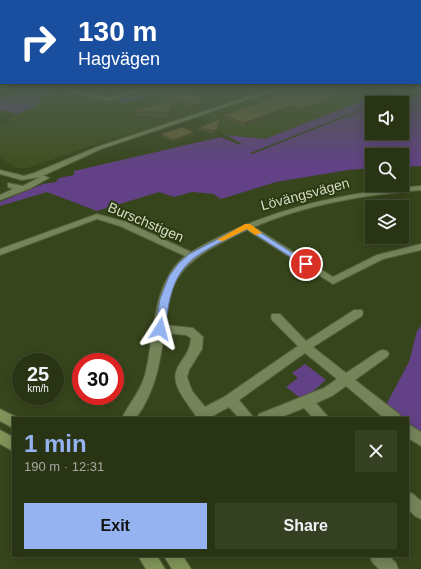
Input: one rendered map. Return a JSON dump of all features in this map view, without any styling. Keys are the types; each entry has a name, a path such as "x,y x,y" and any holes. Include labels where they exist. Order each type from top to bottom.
{"main road":[{"path":"0,414 12,421"},
{"path":"0,436 12,444"},
{"path":"147,557 157,569"},
{"path":"173,557 183,569"}],"street":[{"path":"0,192 24,178 37,175 99,148 197,116"},
{"path":"0,198 34,183 80,156"},
{"path":"0,173 31,179 34,183"},
{"path":"0,173 15,188 22,188"},
{"name":"Lövängsvägen","path":"130,417 139,406 149,386 164,299 174,276 181,265 192,256 247,226 272,216 336,200 394,190 421,188"},
{"name":"Burschstigen","path":"0,252 97,216 123,224 192,256"},
{"path":"247,226 333,281 380,257 421,247"},
{"path":"160,329 188,331 197,337 196,349 183,369 181,377 187,393 204,416 229,401 305,347 358,313"},
{"path":"276,317 305,347 393,417"},
{"path":"267,417 328,392 383,354"},
{"path":"229,401 234,402 246,417"},
{"path":"306,402 321,417"},
{"path":"409,431 421,440"},
{"path":"409,500 421,511"},
{"path":"379,557 390,569"}],"shaded area":[{"path":"16,116 192,116 106,141 27,168 16,168 0,157 0,126 11,123 6,121"},
{"path":"206,116 325,116 265,139 226,135 199,118"},
{"path":"325,116 345,116 250,153 253,154 349,116 365,116 365,140 409,140 409,116 421,116 421,166 409,167 409,148 365,148 365,169 276,182 221,199 213,194 192,192 174,197 159,192 97,211 47,192 0,206 0,202 43,184 56,182 59,178 74,175 74,171 221,137 240,145 242,144 226,135 265,139"},
{"path":"421,326 421,432 409,423 409,417 402,417 386,405 409,362 417,331"},
{"path":"305,364 326,380 303,400 286,387 298,378 292,373"}],"building":[{"path":"224,116 265,116 244,123"},
{"path":"220,119 217,130 213,131 199,127"},
{"path":"182,127 194,132 173,140 161,134"}],"slow traffic":[{"path":"221,240 247,226 258,233"}],"route":[{"path":"160,329 164,299 174,276 181,265 192,256 247,226 306,264"}]}
